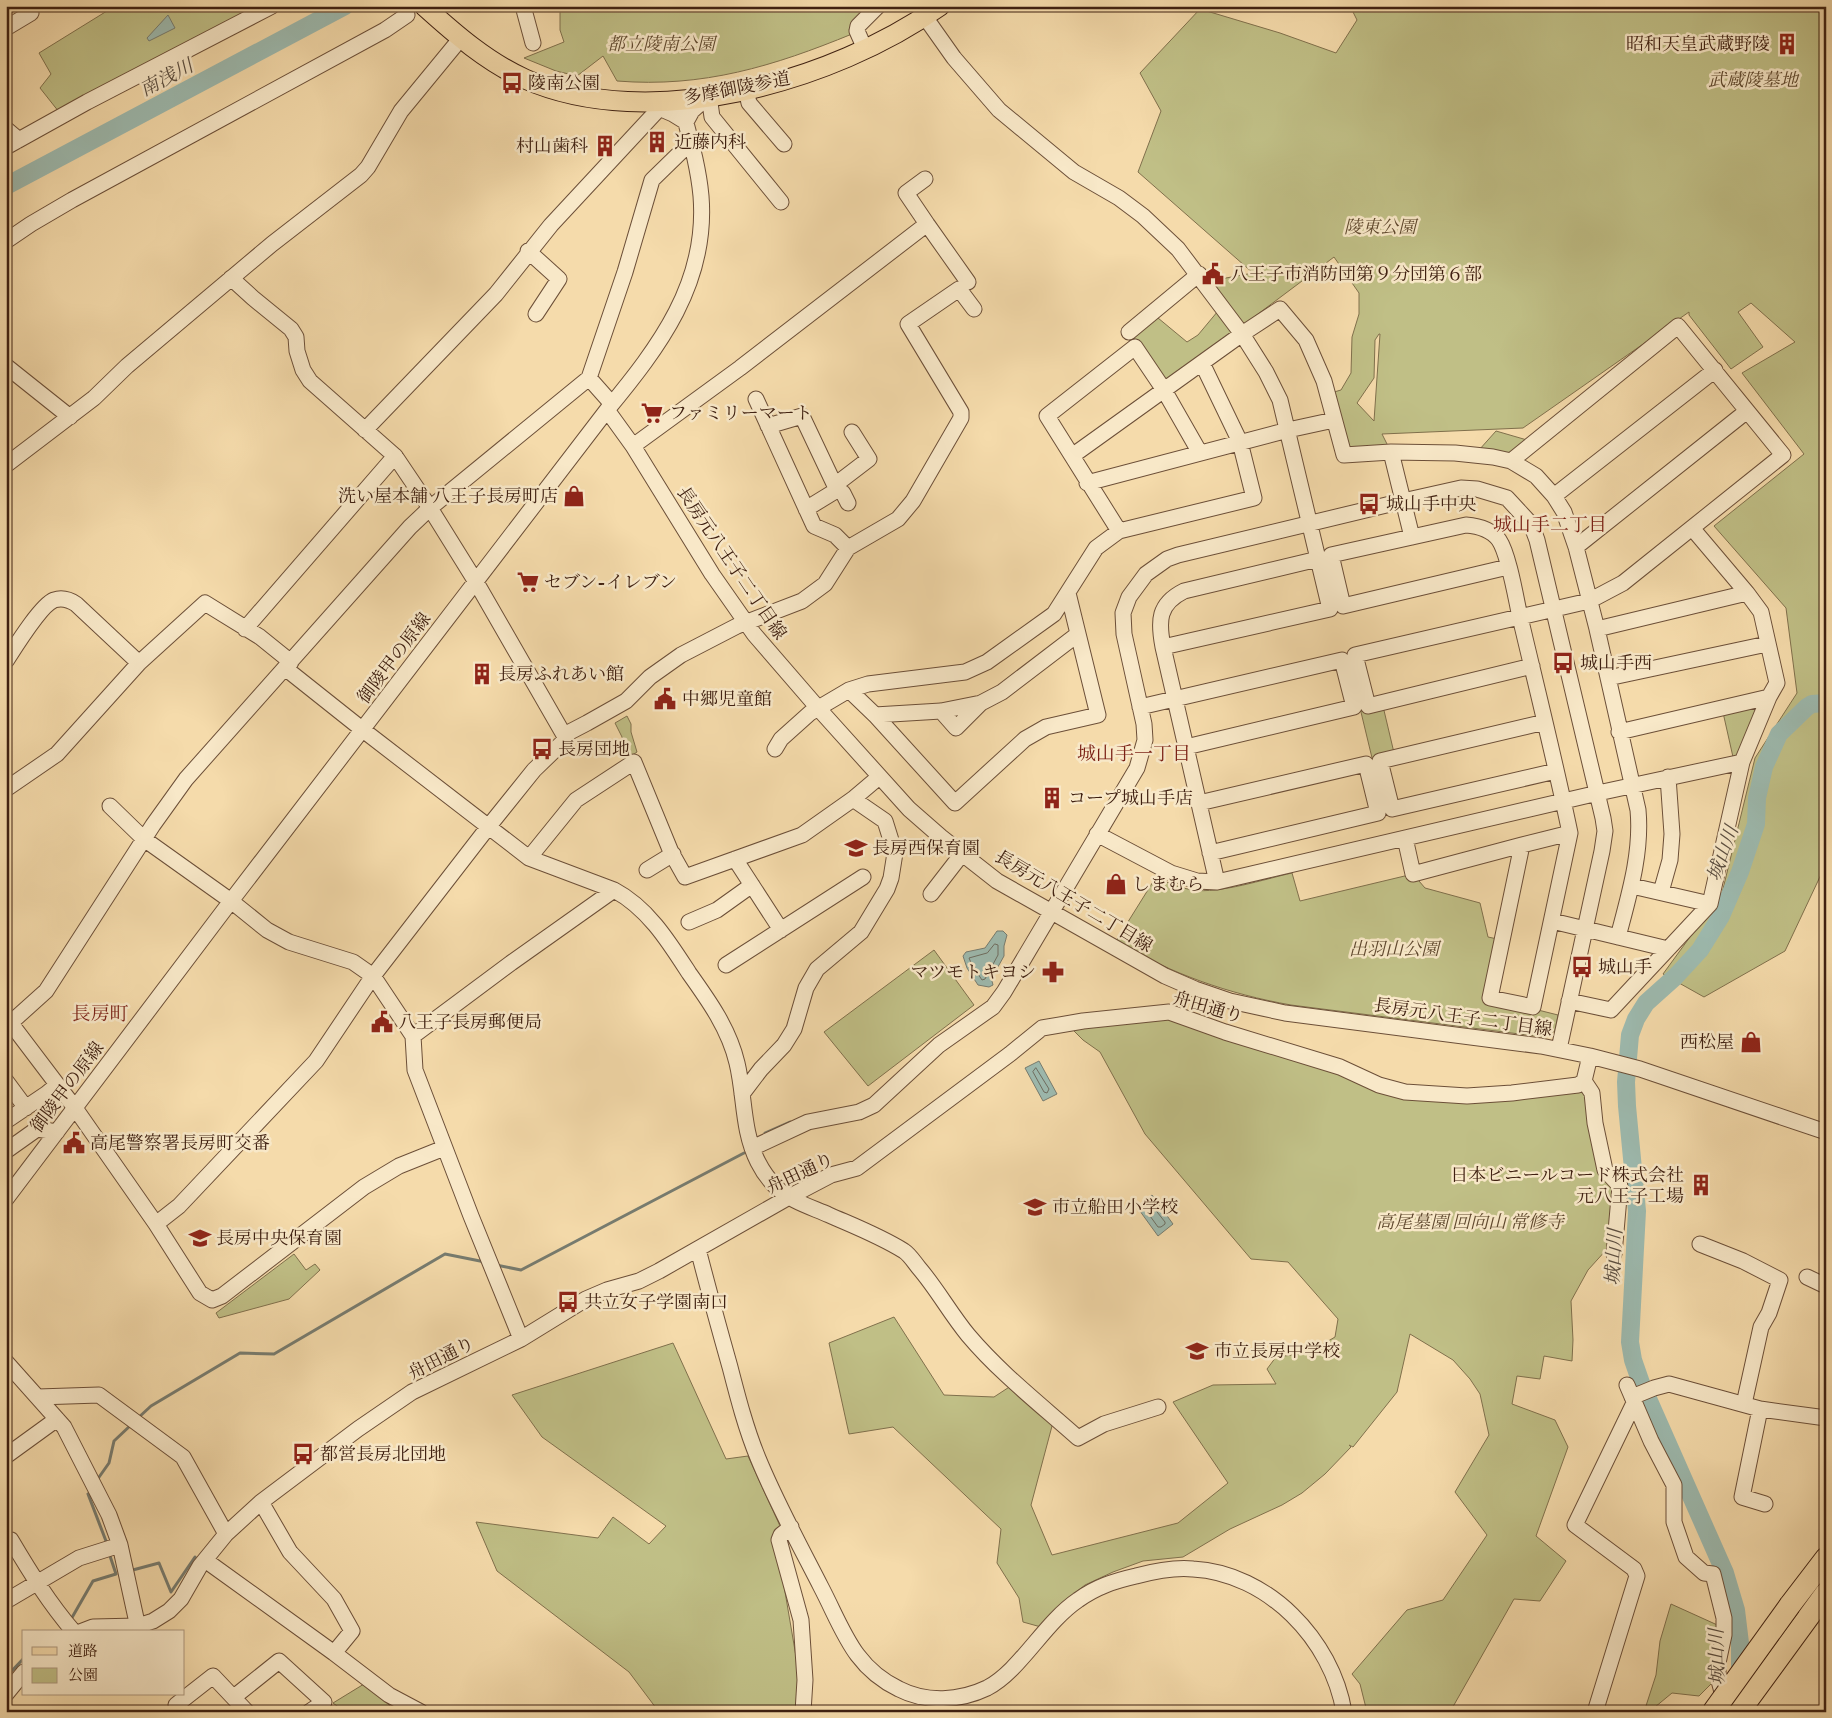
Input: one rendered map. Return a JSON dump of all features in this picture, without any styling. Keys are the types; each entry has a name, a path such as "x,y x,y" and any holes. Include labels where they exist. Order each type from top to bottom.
{"highway":[{"path":"1713,1712 1826,1558"},
{"path":"1739,1712 1826,1593"}],"main road":[{"name":"多摩御陵参道","path":"430,9 461,38 506,69 555,90 584,97 634,101 655,110 680,100 746,89 807,73 865,49 933,11"}],"street":[{"path":"6,129 12,144 87,102 272,6"},
{"path":"522,6 533,43"},
{"path":"865,49 857,31 858,26 878,6"},
{"path":"933,11 954,58 999,110 1074,172 1120,198 1178,248 1242,334 1266,372 1280,400 1330,609 1163,647"},
{"path":"6,28 31,14"},
{"path":"6,240 65,204 385,30 407,15"},
{"path":"6,465 94,398 127,366 272,244 361,175 368,167 401,111 461,38"},
{"path":"746,89 749,103 784,144"},
{"path":"365,430 496,294 528,251 655,110 673,114 686,122 692,111 709,96"},
{"path":"709,96 712,117 781,202"},
{"name":"御陵甲の原線","path":"6,1199 231,901 639,371 666,333 681,305 693,274 701,216 699,182 680,100"},
{"path":"444,1148 399,1166 364,1187 222,1296 212,1300 200,1293 156,1224 75,1108 8,1023 46,990 144,839 186,780 410,527 430,508 589,378 625,272 652,180 691,142"},
{"path":"925,179 906,193 968,282"},
{"path":"633,446 740,368 927,224"},
{"path":"528,251 559,279 536,314"},
{"path":"1129,332 1199,274"},
{"path":"156,1224 179,1206 316,1061 373,976 489,826 534,770 564,741 564,735 476,582 395,456 310,381 303,370 297,351 296,337 291,329 232,278"},
{"path":"564,735 626,701 650,677 681,655 737,626 802,601 824,584 848,548 898,519 913,501 961,418 962,412 908,324 959,289 974,309"},
{"path":"1072,456 1202,362 1280,309 1306,340 1324,381 1344,455 1391,452 1455,453 1493,457 1510,461 1536,476 1554,496 1568,521 1576,547 1597,629 1638,810 1640,831 1632,886 1618,937"},
{"path":"1510,461 1678,326 1783,455 1623,583 1589,602 1520,616 1355,655 1368,706 1532,666"},
{"path":"1119,531 1047,416 1135,347 1164,390 1200,453"},
{"path":"775,749 781,739 818,708 849,690 868,684 965,672 987,662 1054,614 1096,548 1119,531 1254,498 1240,442 1202,362"},
{"path":"6,366 70,417"},
{"path":"1554,496 1715,370"},
{"name":"長房元八王子二丁目線","path":"589,378 610,407 712,574 746,623 818,708 909,808 962,854 997,881 1165,976 1230,1001 1285,1013 1559,1049 1640,1069 1826,1132"},
{"path":"756,399 814,526 835,535 848,548"},
{"path":"1576,547 1747,411"},
{"path":"768,426 802,416 836,487 843,493 848,503"},
{"path":"1088,482 1240,442 1334,420"},
{"path":"806,509 870,459 852,432"},
{"path":"1391,452 1412,537"},
{"path":"245,629 395,456"},
{"path":"752,1148 808,1122 859,1112 874,1105 939,1045 992,1008 1012,980 1137,768 1142,753 1145,740 1144,724 1124,634 1123,614 1129,597 1146,574 1166,559 1461,488 1477,489 1507,498 1531,524 1537,540 1554,609 1603,818 1604,841 1559,1049"},
{"path":"1508,567 1343,606 1332,556 1466,525 1478,526 1489,530 1499,540 1505,551 1570,833 1532,1007 1490,998 1522,845"},
{"path":"1569,1001 1611,1010 1710,904 1742,762 1777,683 1761,612 1692,528"},
{"path":"1217,882 1163,647 1159,621 1166,605 1174,595 1184,590 1318,559"},
{"path":"849,690 955,803 1035,732 1046,727 1098,715 1068,593"},
{"path":"1597,629 1747,594"},
{"path":"6,661 45,606 55,600 68,599 76,604 139,663"},
{"path":"6,789 57,754 139,663 204,604 260,637 288,665 363,730 529,858 624,895 652,920 715,1010 728,1036 736,1062 744,1118 752,1148 759,1163 775,1186 789,1197 870,1233 906,1252 935,1287 968,1336 999,1367 1078,1438 1104,1424 1158,1407"},
{"path":"874,715 941,711 981,703 1002,692 1078,634"},
{"path":"1608,678 1767,644"},
{"path":"1140,706 1342,660 1354,707 1186,747"},
{"path":"1619,732 1769,698"},
{"path":"1545,722 1380,761 1392,809 1556,771"},
{"path":"529,858 576,800 634,762 673,854 685,877 802,835 853,799 879,777"},
{"path":"1097,834 1170,874 1197,881 1217,882 1598,793 1742,762"},
{"path":"1199,803 1366,764 1378,813 1210,853"},
{"path":"1661,892 1670,860 1672,834 1668,777"},
{"path":"742,1094 761,1069 784,1045 794,1029 806,988 818,969 861,932 887,889 891,878 895,853 885,821 853,799"},
{"path":"110,806 144,839 231,901 267,930 289,942 353,962 373,976 413,1036 415,1070 444,1148 521,1339"},
{"path":"1405,838 1412,874 1570,833"},
{"path":"647,870 673,854"},
{"path":"939,893 962,854"},
{"path":"735,859 781,930"},
{"path":"726,965 863,877"},
{"path":"689,922 717,910 752,885"},
{"path":"1632,886 1710,904"},
{"path":"413,1036 504,968 614,890"},
{"path":"1552,921 1668,949"},
{"name":"舟田通り","path":"85,1630 93,1627 138,1629 169,1612 181,1599 205,1560 226,1534 261,1502 358,1429 412,1392 521,1339 586,1299 607,1290 639,1281 659,1271 789,1197 832,1175 857,1168 1042,1028 1050,1025 1168,1012 1225,1032 1340,1067 1379,1085 1406,1092 1467,1096 1578,1085 1584,1081"},
{"path":"1590,1056 1584,1081 1592,1093 1595,1123 1605,1170 1620,1186 1614,1254"},
{"path":"6,1081 26,1108"},
{"path":"6,1121 57,1085"},
{"path":"6,1151 37,1129 57,1132"},
{"path":"1700,1244 1743,1261 1780,1280 1770,1313 1761,1327 1744,1404"},
{"path":"698,1249 744,1418 758,1457 790,1527 854,1651 873,1674 912,1695 943,1698 963,1696 988,1687 1011,1669 1058,1615 1079,1599 1107,1582 1162,1570 1193,1568 1217,1572 1247,1584 1272,1598 1291,1614 1313,1639 1325,1657 1340,1694 1344,1712"},
{"path":"1808,1277 1826,1286"},
{"path":"6,1362 64,1427 109,1515 120,1545 138,1629"},
{"path":"1595,1712 1637,1576 1634,1569 1575,1524 1632,1395 1669,1384 1760,1409 1826,1418"},
{"path":"38,1397 99,1395 183,1457 226,1534"},
{"path":"1632,1395 1651,1441 1674,1485 1674,1522 1686,1557 1704,1573 1713,1574 1724,1618 1724,1635 1718,1663 1718,1677 1725,1703 1723,1712"},
{"path":"1760,1409 1742,1497 1765,1504"},
{"path":"6,1456 57,1419"},
{"path":"261,1502 290,1552 334,1599 352,1631 334,1653"},
{"path":"790,1527 781,1535 779,1540 801,1620 805,1680 804,1712"},
{"path":"6,1541 11,1540 54,1609 72,1630"},
{"path":"6,1601 80,1558 120,1545"},
{"path":"205,1560 334,1653 388,1695 421,1712"},
{"path":"234,1697 279,1661 324,1702 310,1712"},
{"path":"6,1694 22,1674"},
{"path":"174,1704 213,1676 247,1712"}],"green space":[{"path":"115,6 260,6 59,112 40,88 51,74 39,53"},
{"name":"都立陵南公園","path":"560,6 872,6 849,29 852,34 794,56 766,65 709,78 649,82 617,81 603,56 577,76 556,71 524,58 564,42 560,30"},
{"path":"1350,6 1826,6 1826,864 1785,951 1704,997 1663,974 1722,893 1755,758 1797,693 1786,608 1714,526 1804,454 1742,373 1795,342 1751,303 1738,312 1763,347 1731,369 1689,315 1689,312 1523,428 1382,434 1391,452 1344,455 1327,394 1341,390 1351,373 1352,337 1359,314 1359,293 1334,257 1242,326 1214,286 1226,278 1253,273 1138,172 1161,111 1140,73 1200,9 1280,33 1336,53 1357,20","holes":["1380,334 1374,421 1357,403 1374,378 1375,340"]},
{"path":"1218,311 1237,338 1164,390 1135,347 1129,332 1152,313 1187,342 1198,335"},
{"path":"1496,431 1527,440 1507,456 1479,450"},
{"path":"1769,697 1745,754 1733,757 1722,708"},
{"path":"1382,702 1395,757 1373,762 1360,708"},
{"path":"627,716 631,724 631,732 637,752 628,758 622,737 615,723"},
{"name":"出羽山公園","path":"1292,873 1300,901 1413,874 1425,888 1480,903 1488,937 1502,940 1490,998 1558,1015 1555,1031 1543,1037 1291,1005 1223,989 1179,973 1116,941 1156,877 1183,888 1204,891 1229,888"},
{"path":"934,950 974,1005 868,1086 824,1032"},
{"name":"高尾墓園 回向山 常修寺","path":"1169,1012 1406,1092 1587,1086 1618,1189 1617,1238 1588,1270 1571,1301 1572,1361 1544,1356 1540,1379 1517,1376 1512,1404 1555,1420 1568,1447 1536,1536 1566,1561 1540,1601 1514,1599 1450,1712 1367,1712 1360,1684 1352,1674 1407,1610 1443,1600 1487,1535 1455,1492 1489,1435 1480,1394 1453,1360 1410,1334 1397,1392 1353,1447 1349,1445 1351,1447 1325,1474 1302,1493 1282,1505 1230,1529 1183,1557 1143,1561 1085,1585 1062,1603 1041,1627 1023,1622 1019,1598 997,1563 1001,1529 893,1427 849,1434 829,1343 894,1317 944,1395 994,1397 1020,1380 1056,1411 1031,1505 1052,1555 1178,1523 1228,1483 1173,1402 1213,1385 1276,1384 1267,1369 1276,1357 1308,1353 1335,1337 1338,1319 1288,1262 1251,1259 1145,1134 1100,1052 1083,1040 1066,1023"},
{"path":"294,1254 306,1270 315,1264 320,1270 289,1299 219,1318 216,1313"},
{"path":"673,1343 726,1459 748,1456 780,1526 776,1539 800,1680 796,1712 659,1712 629,1672 497,1571 476,1522 598,1538 613,1517 649,1544 666,1526 542,1437 512,1395"},
{"path":"1671,1604 1724,1628 1718,1677 1699,1696 1672,1693 1649,1712 1644,1712 1656,1675 1660,1641"},
{"path":"364,1684 394,1709 388,1712 345,1712 333,1703"}],"water":[{"path":"168,15 175,28 149,41 147,38"},
{"path":"997,931 1003,931 1007,935 1004,956 991,977 993,985 989,987 978,985 967,968 963,956 966,952 985,948"},
{"path":"1039,1061 1057,1094 1043,1101 1025,1068"},
{"path":"1152,1195 1173,1224 1158,1236 1137,1207"}],"waterway":[{"name":"南浅川","path":"6,186 345,6"},
{"name":"城山川","path":"1740,1680 1740,1643 1736,1610 1725,1573 1641,1383 1633,1360 1630,1342 1637,1211 1626,1082 1630,1035 1636,1019 1646,1003 1675,977 1700,950 1721,916 1740,872 1756,824 1757,798 1764,767 1779,734 1807,707 1812,704 1826,703"},
{"path":"765,1133 790,1122"},
{"path":"496,1265 521,1270 744,1153"},
{"path":"138,1418 151,1406 240,1353 274,1354 445,1254 485,1262"},
{"path":"97,1480 109,1463 114,1441 132,1424"},
{"path":"88,1494 106,1541"},
{"path":"70,1621 93,1581 116,1574 110,1556"},
{"path":"129,1571 159,1563 171,1592 195,1557"},
{"path":"6,1677 22,1660"}],"place":[{"name":"昭和天皇武蔵野陵","path":"1787,44"},
{"name":"陵南公園","path":"512,83"},
{"name":"近藤内科","path":"657,142"},
{"name":"村山歯科","path":"605,146"},
{"name":"八王子市消防団第９分団第６部","path":"1213,274"},
{"name":"ファミリーマート","path":"652,413"},
{"name":"洗い屋本舗 八王子長房町店","path":"574,496"},
{"name":"城山手中央","path":"1369,504"},
{"name":"セブン-イレブン","path":"528,582"},
{"name":"城山手西","path":"1563,663"},
{"name":"長房ふれあい館","path":"482,674"},
{"name":"中郷児童館","path":"665,699"},
{"name":"長房団地","path":"542,749"},
{"name":"コープ城山手店","path":"1052,798"},
{"name":"長房西保育園","path":"856,848"},
{"name":"しまむら","path":"1116,884"},
{"name":"城山手","path":"1582,967"},
{"name":"マツモトキヨシ","path":"1053,972"},
{"name":"八王子長房郵便局","path":"382,1022"},
{"name":"西松屋","path":"1751,1042"},
{"name":"高尾警察署長房町交番","path":"74,1143"},
{"name":"日本ビニールコード株式会社 元八王子工場","path":"1701,1185"},
{"name":"市立船田小学校","path":"1035,1207"},
{"name":"長房中央保育園","path":"200,1238"},
{"name":"共立女子学園南口","path":"568,1302"},
{"name":"市立長房中学校","path":"1197,1351"},
{"name":"都営長房北団地","path":"303,1454"}],"district":[{"name":"城山手二丁目","path":"1550,524"},
{"name":"城山手一丁目","path":"1134,753"},
{"name":"長房町","path":"100,1013"}],"park label":[{"name":"武蔵陵墓地","path":"1753,80"},
{"name":"陵東公園","path":"1380,227"}]}
